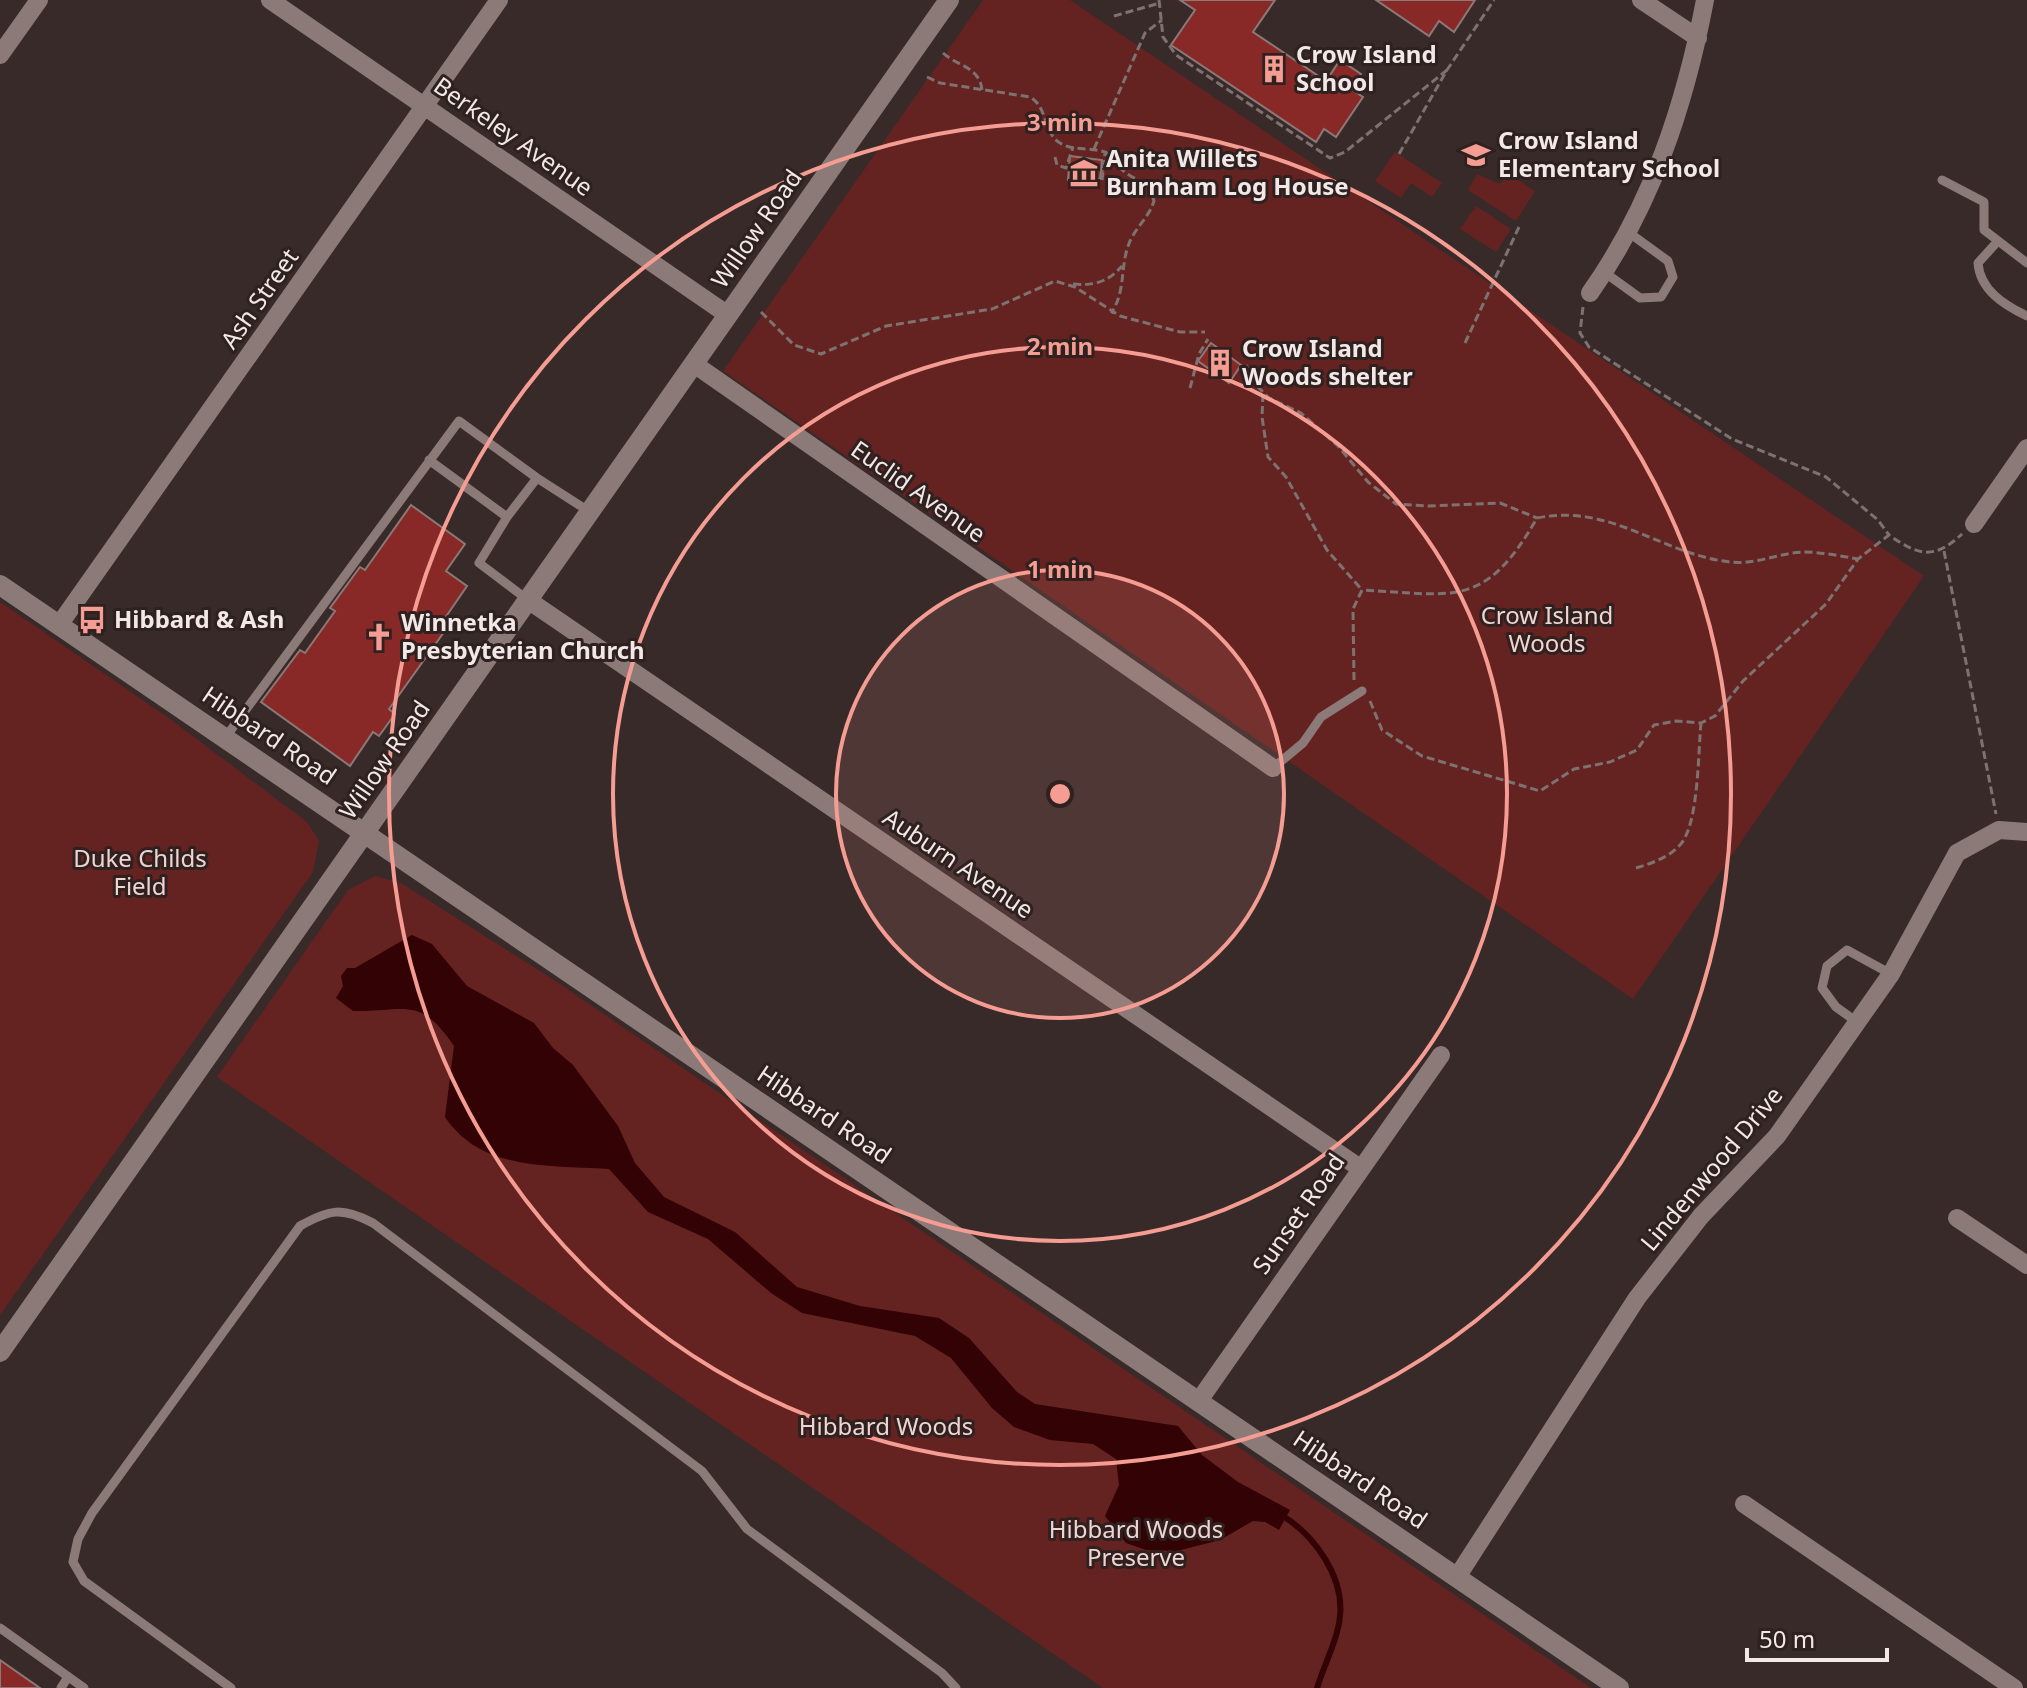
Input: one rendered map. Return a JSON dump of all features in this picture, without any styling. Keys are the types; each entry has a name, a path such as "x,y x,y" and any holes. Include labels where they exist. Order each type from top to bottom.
{"street":[{"path":"0,55 39,0"},
{"name":"Berkeley Avenue","path":"270,0 728,315"},
{"name":"Ash Street","path":"59,625 499,0"},
{"name":"Willow Road","path":"0,1352 949,0"},
{"path":"1641,0 1698,38"},
{"path":"1590,293 1628,232 1681,106 1705,0"},
{"name":"Euclid Avenue","path":"694,364 1273,768"},
{"path":"1974,524 2027,448"},
{"name":"Hibbard Road","path":"0,585 1619,1688"},
{"name":"Auburn Avenue","path":"528,600 1360,1168"},
{"path":"1999,830 2027,832"},
{"name":"Lindenwood Drive","path":"1457,1577 1637,1298 1701,1216 1777,1136 1891,974 1957,853 1999,830"},
{"name":"Sunset Road","path":"1198,1402 1441,1055"},
{"path":"1957,1218 2027,1265"},
{"path":"1744,1504 2014,1688"}],"lane":[{"path":"1942,180 1984,202 1984,230 2027,263"},
{"path":"1604,272 1640,298 1661,297 1673,277 1668,261 1628,232"},
{"path":"1997,242 1978,263 1979,279 2006,306 2027,316"},
{"path":"225,738 459,421 590,512"},
{"path":"429,460 507,517"},
{"path":"528,600 479,563 507,517 537,478"},
{"path":"1273,768 1303,743 1321,717 1362,691"},
{"path":"1857,1022 1836,1007 1822,988 1827,966 1847,950 1891,974"},
{"path":"231,1688 84,1581 73,1562 78,1539 92,1513 300,1226 322,1213 350,1211 373,1223 702,1471 747,1529 942,1673 956,1688"},
{"path":"0,1628 84,1688"},
{"path":"61,1688 68,1677"}],"path":[{"path":"1399,154 1447,70 1494,0"},
{"path":"1114,16 1160,2 1163,37 1176,55 1330,158 1345,152 1447,70"},
{"path":"1093,150 1145,33 1162,20"},
{"path":"943,53 976,74 981,80 982,90"},
{"path":"927,77 940,83 1021,95 1038,102 1054,138 1073,147 1105,153 1125,172 1144,181 1154,201 1144,224 1131,239 1118,303 1111,313"},
{"path":"1055,157 1054,166 1066,168 1073,147"},
{"path":"1102,170 1102,181 1105,153"},
{"path":"1465,343 1519,227"},
{"path":"761,312 794,345 812,354 830,352 875,329 992,309 1037,286 1055,281 1089,286 1111,279 1125,263"},
{"path":"1069,284 1111,313 1180,332 1205,332"},
{"path":"1590,293 1581,312 1580,333 1589,347 1732,439 1826,477 1878,520 1889,535 1914,552 1944,551 1974,524"},
{"path":"1190,388 1199,354 1208,339"},
{"path":"1246,365 1263,393 1301,413 1338,446 1368,482 1396,504 1500,503 1537,518 1559,514 1621,523 1641,536 1731,563 1802,552 1858,559"},
{"path":"1263,393 1262,417 1268,457 1286,477 1327,550 1348,569 1362,590"},
{"path":"1362,590 1453,595 1485,581 1516,555 1537,518"},
{"path":"1362,590 1353,609 1354,680 1382,730 1422,756 1540,791 1574,769 1610,762 1637,750 1654,725 1676,721 1701,723 1715,716 1743,681 1826,604 1858,559 1889,535"},
{"path":"1944,551 1999,830"},
{"path":"1636,868 1661,860 1682,843 1693,807 1701,723"}],"green space":[{"name":"Crow Island Woods","path":"983,0 1070,0 1924,576 1633,999 723,371"},
{"path":"1395,152 1442,183 1432,197 1411,183 1401,198 1375,181"},
{"path":"1477,174 1500,184 1509,174 1535,191 1516,221 1468,190"},
{"path":"1476,206 1511,229 1496,252 1460,229"},
{"name":"Duke Childs Field","path":"0,602 170,719 307,822 319,841 313,872 0,1315"},
{"name":"Hibbard Woods","path":"375,876 401,883 554,980 1591,1688 1103,1688 217,1077 348,890"}],"shaded area":[{"path":"412,935 432,944 467,986 534,1023 553,1048 573,1065 618,1126 635,1163 664,1197 735,1232 797,1287 860,1306 939,1318 969,1338 1017,1392 1035,1404 1178,1426 1202,1455 1238,1482 1290,1510 1279,1530 1265,1522 1253,1521 1220,1540 1177,1551 1146,1550 1126,1543 1105,1516 1119,1485 1116,1459 1093,1444 1050,1440 1014,1427 992,1408 951,1358 915,1336 802,1313 771,1293 708,1239 648,1212 609,1169 519,1162 478,1148 460,1135 445,1117 454,1046 442,1030 421,1013 399,1009 353,1011 336,998 343,986 341,976 347,968 355,968"}],"building":[{"name":"Crow Island School","path":"1180,0 1275,0 1253,32 1326,81 1340,60 1361,74 1351,89 1363,97 1336,137 1324,129 1316,142 1171,45 1195,10"},
{"name":"Crow Island School","path":"1376,0 1475,0 1454,32 1439,21 1429,36"},
{"name":"Anita Willets Burnham Log House","path":"1070,156 1102,160 1100,179 1068,180"},
{"name":"Crow Island Woods shelter","path":"1211,343 1241,365 1229,383 1198,361"},
{"name":"Winnetka Presbyterian Church","path":"411,505 465,544 446,571 467,586 443,621 449,625 389,709 395,714 379,736 373,732 350,766 261,702 300,650 305,653 335,611 330,608 360,567 365,570"},
{"path":"0,1660 40,1688 0,1688"}],"waterway":[{"path":"1283,1516 1306,1535 1325,1559 1340,1601 1339,1625 1317,1688"}],"place":[{"name":"Crow Island School","path":"1274,69"},
{"name":"Crow Island Elementary School","path":"1476,155"},
{"name":"Anita Willets Burnham Log House","path":"1084,173"},
{"name":"Crow Island Woods shelter","path":"1220,363"},
{"name":"Hibbard & Ash","path":"92,620"},
{"name":"Winnetka Presbyterian Church","path":"379,637"}],"park label":[{"name":"Hibbard Woods Preserve","path":"1136,1544"}]}
